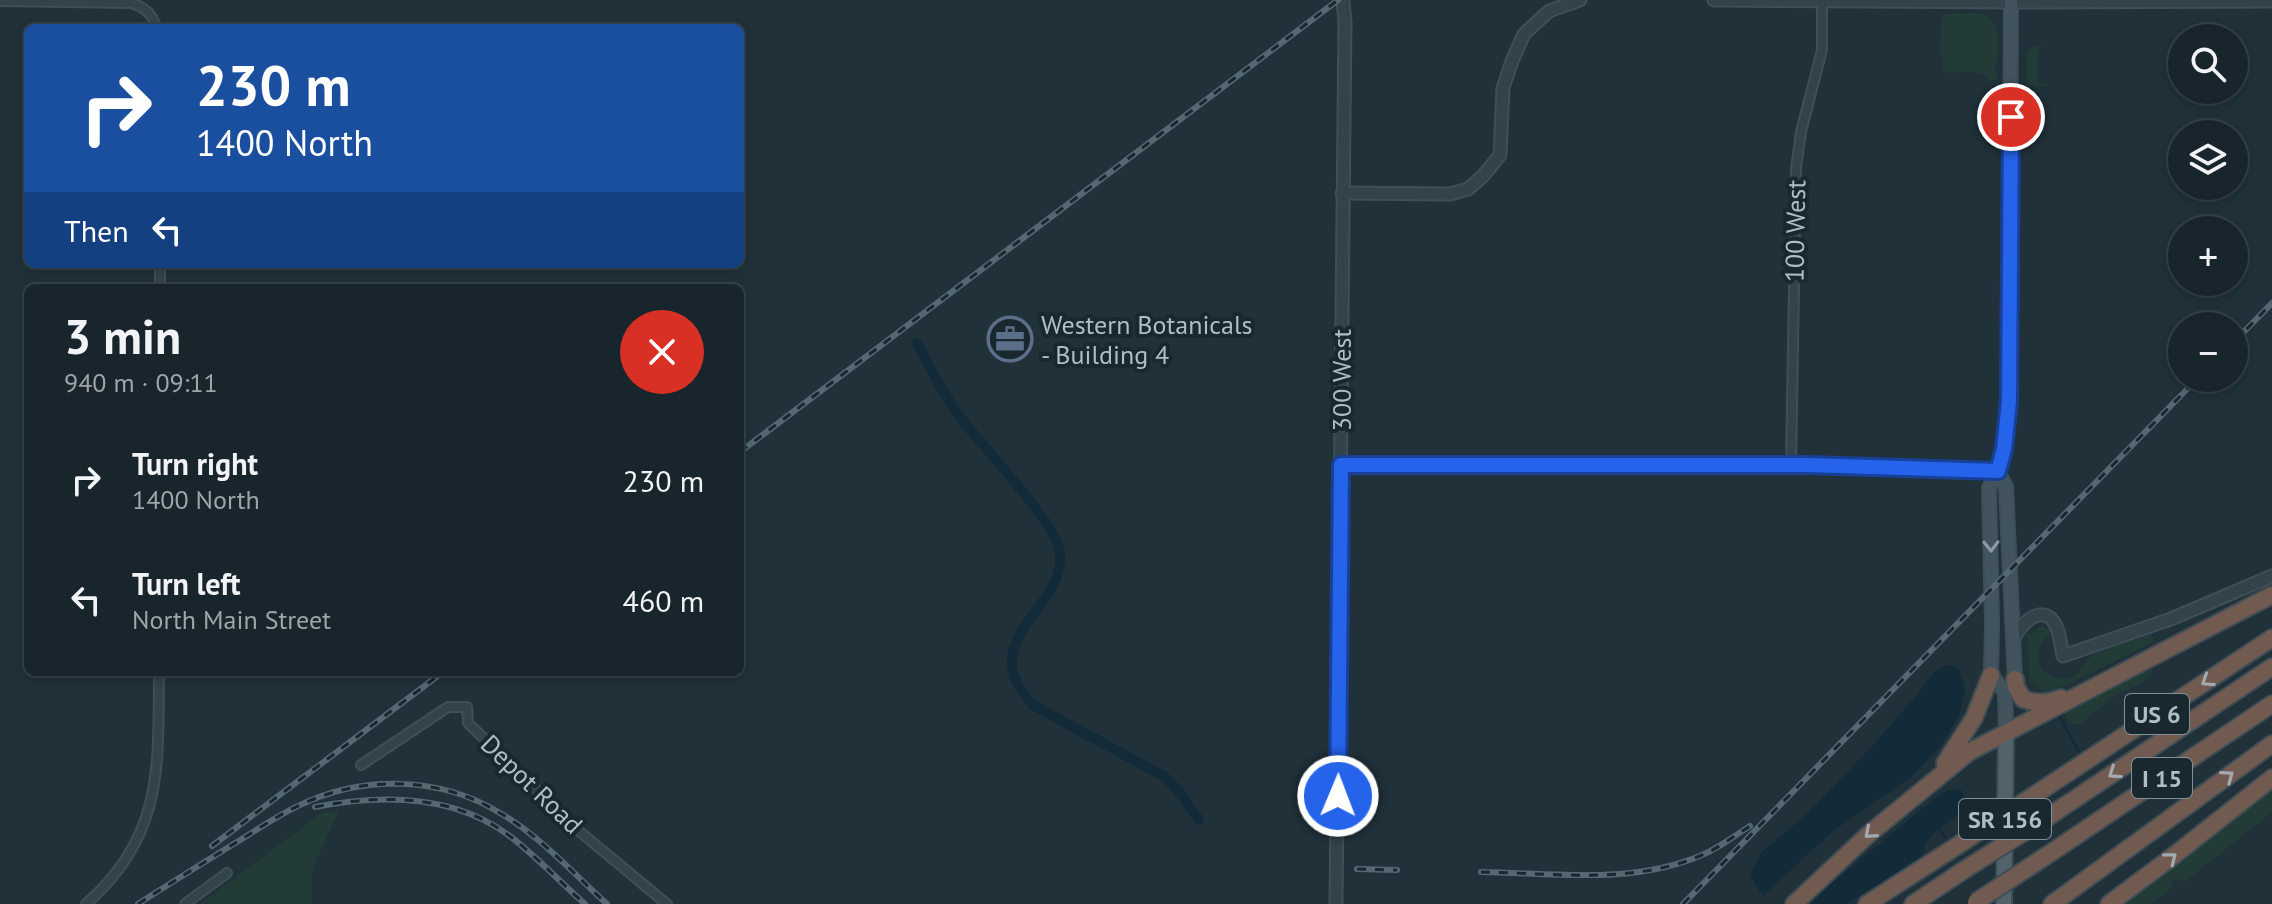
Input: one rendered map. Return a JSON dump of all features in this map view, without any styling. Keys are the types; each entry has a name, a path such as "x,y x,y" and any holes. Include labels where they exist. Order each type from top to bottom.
{"highway":[{"path":"1794,904 1870,833 1969,752 2272,595"},
{"name":"US 6","path":"1867,904 2272,638"},
{"name":"I 15","path":"1913,904 2272,667"},
{"path":"1930,784 1953,754 1974,718 1991,675"},
{"path":"2010,685 2016,687 2023,699 2039,703 2050,703 2097,686"},
{"name":"I 15","path":"1974,903 2272,704"},
{"path":"2033,904 2059,899 2272,744"},
{"path":"2109,904 2272,778"}],"main road":[{"path":"2010,685 1991,675 1989,488 2004,449 2009,401 2011,1"},
{"path":"1998,471 2006,487 2012,643 2006,734"},
{"name":"SR 156","path":"2004,904 2006,734"}],"street":[{"name":"300 West","path":"1336,904 1343,0"},
{"path":"1342,193 1450,194 1468,189 1500,155 1503,88 1524,34 1549,11 1580,0"},
{"path":"1714,0 2272,1"},
{"path":"0,1 120,2 138,6 149,13 155,24"},
{"name":"100 West","path":"1791,465 1796,168 1801,132 1822,50 1822,1"},
{"path":"1341,465 1791,465 1998,471"},
{"path":"2012,643 2025,621 2034,616 2048,617 2056,624 2063,656 2171,619 2272,576"},
{"path":"86,904 113,876 135,845 145,823 157,774 159,676"},
{"name":"Depot Road","path":"361,765 448,707 467,707 468,723 579,831 667,904"},
{"path":"185,904 227,873"}],"green space":[{"path":"1977,13 1988,16 1988,20 1995,23 1998,47 1994,69 1997,80 1988,80 1987,76 1975,72 1946,73 1940,69 1943,60 1940,55 1941,18 1945,14"},
{"path":"2031,47 2045,47 2038,49 2038,83 2049,86 2027,86 2027,53"},
{"path":"2041,626 2052,631 2040,648 2040,664 2047,674 2058,679 2075,675 2093,655 2107,649 2152,634 2154,642 2045,695 2036,684 2030,683 2027,634"},
{"path":"2154,666 2143,683 2121,692 2080,724 2068,720 2065,712"},
{"path":"1350,750 1355,755 1358,772 1357,821 1350,821 1347,799 1350,793"},
{"path":"2272,787 2272,812 2186,881 2174,880 2171,888 2151,904 2124,904 2200,847"},
{"path":"339,811 312,870 312,904 200,904 323,812"}],"water":[{"path":"1948,665 1959,668 1965,689 1960,713 1941,746 1910,778 1833,831 1763,896 1750,876 1761,853 1808,813 1874,744 1935,671"},
{"path":"1960,789 1964,795 1964,809 1933,834 1923,856 1847,904 1811,904 1826,888 1935,798 1947,790"}],"waterway":[{"path":"917,343 954,409 1033,504 1056,539 1060,553 1058,573 1016,643 1012,662 1017,682 1033,705 1165,777 1199,820"},
{"path":"2059,716 2078,750"},
{"path":"1938,827 1945,837"}],"railway":[{"path":"744,449 1338,0"},
{"path":"2248,328 2272,303"},
{"path":"1683,904 2184,392"},
{"path":"212,846 438,676"},
{"path":"138,904 300,805 349,788 401,784 452,792 500,813 542,844 607,904"},
{"path":"315,807 392,799 442,805 466,812 511,837 585,904"},
{"path":"1481,872 1593,875 1649,870 1702,855 1750,826"},
{"path":"1357,869 1397,870"}],"place":[{"name":"Western Botanicals - Building 4","path":"1010,339"}],"route":[{"path":"1338,796 1341,465 1808,465 1998,471 2004,449 2009,401 2011,117"}]}
